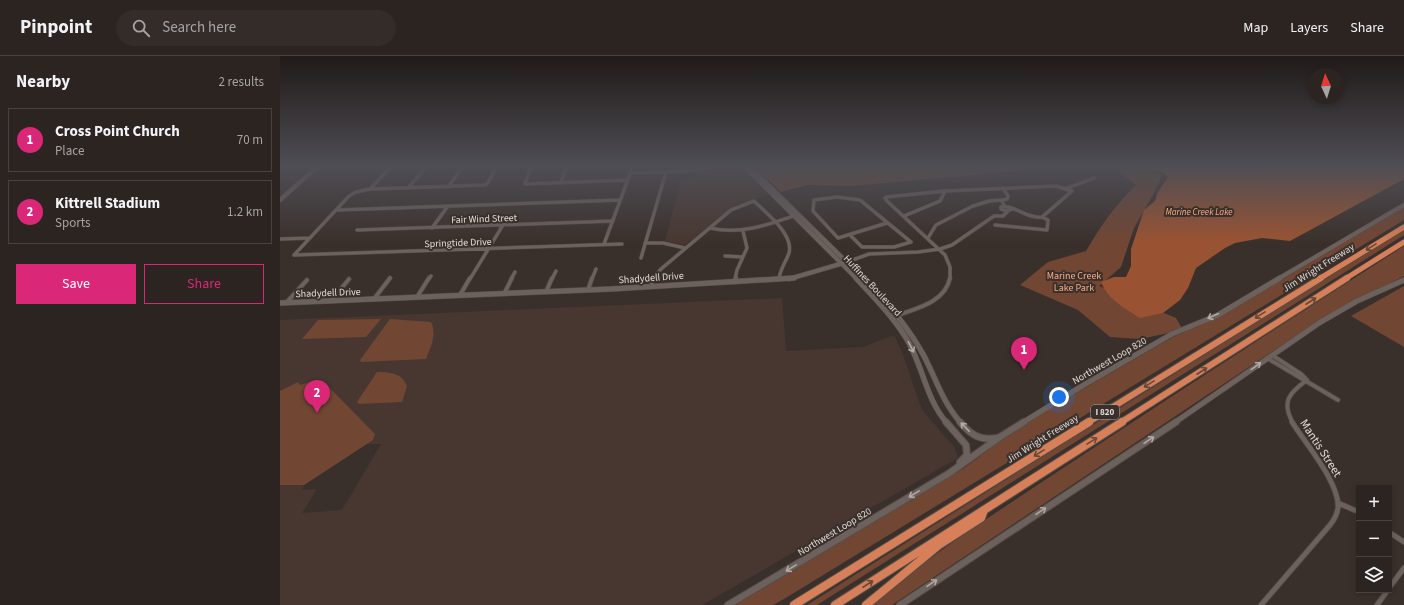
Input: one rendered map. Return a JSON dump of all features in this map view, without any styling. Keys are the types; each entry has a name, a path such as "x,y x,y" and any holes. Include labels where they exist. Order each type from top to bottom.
{"highway":[{"name":"Jim Wright Freeway","path":"794,605 1404,227"},
{"name":"I 820","path":"835,605 1404,242"},
{"path":"866,605 939,545 982,518 984,510"},
{"path":"788,605 806,597"}],"main road":[{"path":"280,200 289,192"},
{"name":"Huffines Boulevard","path":"770,192 796,215 895,316 919,347 939,391 956,418 971,434 978,438 988,439 1000,437"},
{"name":"Huffines Boulevard","path":"775,192 796,215"},
{"name":"Northwest Loop 820","path":"728,605 948,474 1000,437 1082,386 1172,334 1218,314 1404,205"},
{"name":"Shadydell Drive","path":"280,303 504,294 779,280 804,276 844,263"},
{"path":"900,605 1227,388 1270,356 1325,320 1353,303 1404,280"},
{"name":"Huffines Boulevard","path":"895,316 917,359 929,392 944,420 964,441 968,450 963,460 950,469 948,474"},
{"path":"929,392 939,391"}],"street":[{"path":"280,239 310,238 346,200 358,192"},
{"path":"604,244 623,192"},
{"path":"642,258 660,192"},
{"path":"895,316 918,308 934,300 945,292 950,282 951,271 948,259 940,249 885,198 939,192"},
{"path":"904,216 940,201 945,192"},
{"path":"928,238 936,225 973,206 989,201 1007,199 1008,196 1005,192"},
{"path":"1042,217 1071,192"},
{"path":"850,235 862,247 899,247 911,242 887,222 856,198 817,198 814,200 813,211 838,238 887,222"},
{"path":"337,210 620,200"},
{"path":"1002,200 1004,206"},
{"path":"652,286 656,274 685,248 731,210 754,201 786,234 790,243 789,253 779,272 779,280"},
{"path":"432,228 448,206"},
{"path":"995,225 1047,230 1048,220 1042,217 1031,218 1010,207 1004,206"},
{"path":"1004,206 1001,207 1001,209 1008,212"},
{"name":"Shadydell Drive","path":"844,263 869,254 918,252 940,249 952,245 994,216 1003,216 1012,209"},
{"path":"710,228 728,232 743,231 796,215"},
{"name":"Fair Wind Street","path":"357,230 613,221"},
{"path":"460,295 503,225"},
{"path":"735,282 737,270 747,248 743,231"},
{"name":"Springtide Drive","path":"310,238 294,255 622,244"},
{"path":"645,243 663,243 685,248"},
{"path":"724,256 743,257"},
{"path":"588,290 596,269"},
{"path":"546,292 556,271"},
{"path":"504,294 515,272"},
{"path":"417,297 431,276"},
{"path":"374,299 390,278"},
{"path":"331,301 349,279"},
{"path":"288,302 307,280"},
{"path":"1270,356 1297,377 1307,380 1338,400"},
{"name":"Mantis Street","path":"1307,380 1293,389 1289,394 1286,406 1287,413 1334,486 1338,503"},
{"path":"1261,605 1330,526 1336,517 1338,503 1356,511"},
{"path":"1392,534 1404,542"},
{"path":"1392,584 1404,568"},
{"path":"1377,605 1385,593"}],"shaded area":[{"path":"678,192 766,192 769,195 734,206 685,245 665,241"},
{"path":"782,298 786,351 864,347 894,335 902,352 923,411 955,448 958,458 702,605 280,605 280,320","holes":["367,444 381,444 342,510 302,513 317,489 302,490 304,485"]}],"green space":[{"name":"Marine Creek Lake Park","path":"1130,192 1155,192 1134,228 1121,267 1099,286 1176,318 1183,330 1140,339 1110,337 1078,310 1020,285 1048,262 1086,251 1108,216"},
{"path":"1404,207 1404,220 784,599 773,605 734,605 964,468 1022,425 1173,337 1224,314"},
{"path":"1404,229 1404,235 817,605 807,605"},
{"path":"1404,246 1404,276 1324,317 892,605 870,605 951,543 1007,505"},
{"path":"1404,286 1404,347 1351,316"},
{"path":"381,319 366,337 302,339 318,320"},
{"path":"390,319 431,322 433,327 433,336 426,359 361,362 360,360"},
{"path":"377,372 391,373 402,378 407,386 402,402 359,404 357,402"},
{"path":"313,381 323,381 375,434 373,440 304,485 280,485 280,391 298,382 300,385"}],"water":[{"name":"Marine Creek Lake","path":"1158,192 1381,192 1290,241 1262,238 1235,243 1225,248 1196,268 1188,288 1180,300 1163,313 1140,318 1112,298 1101,282 1114,277 1126,277 1131,266 1131,249 1144,210 1155,201"}],"place":[{"name":"Cross Point Church","path":"1024,370"},
{"name":"Kittrell Stadium","path":"317,413"}]}
